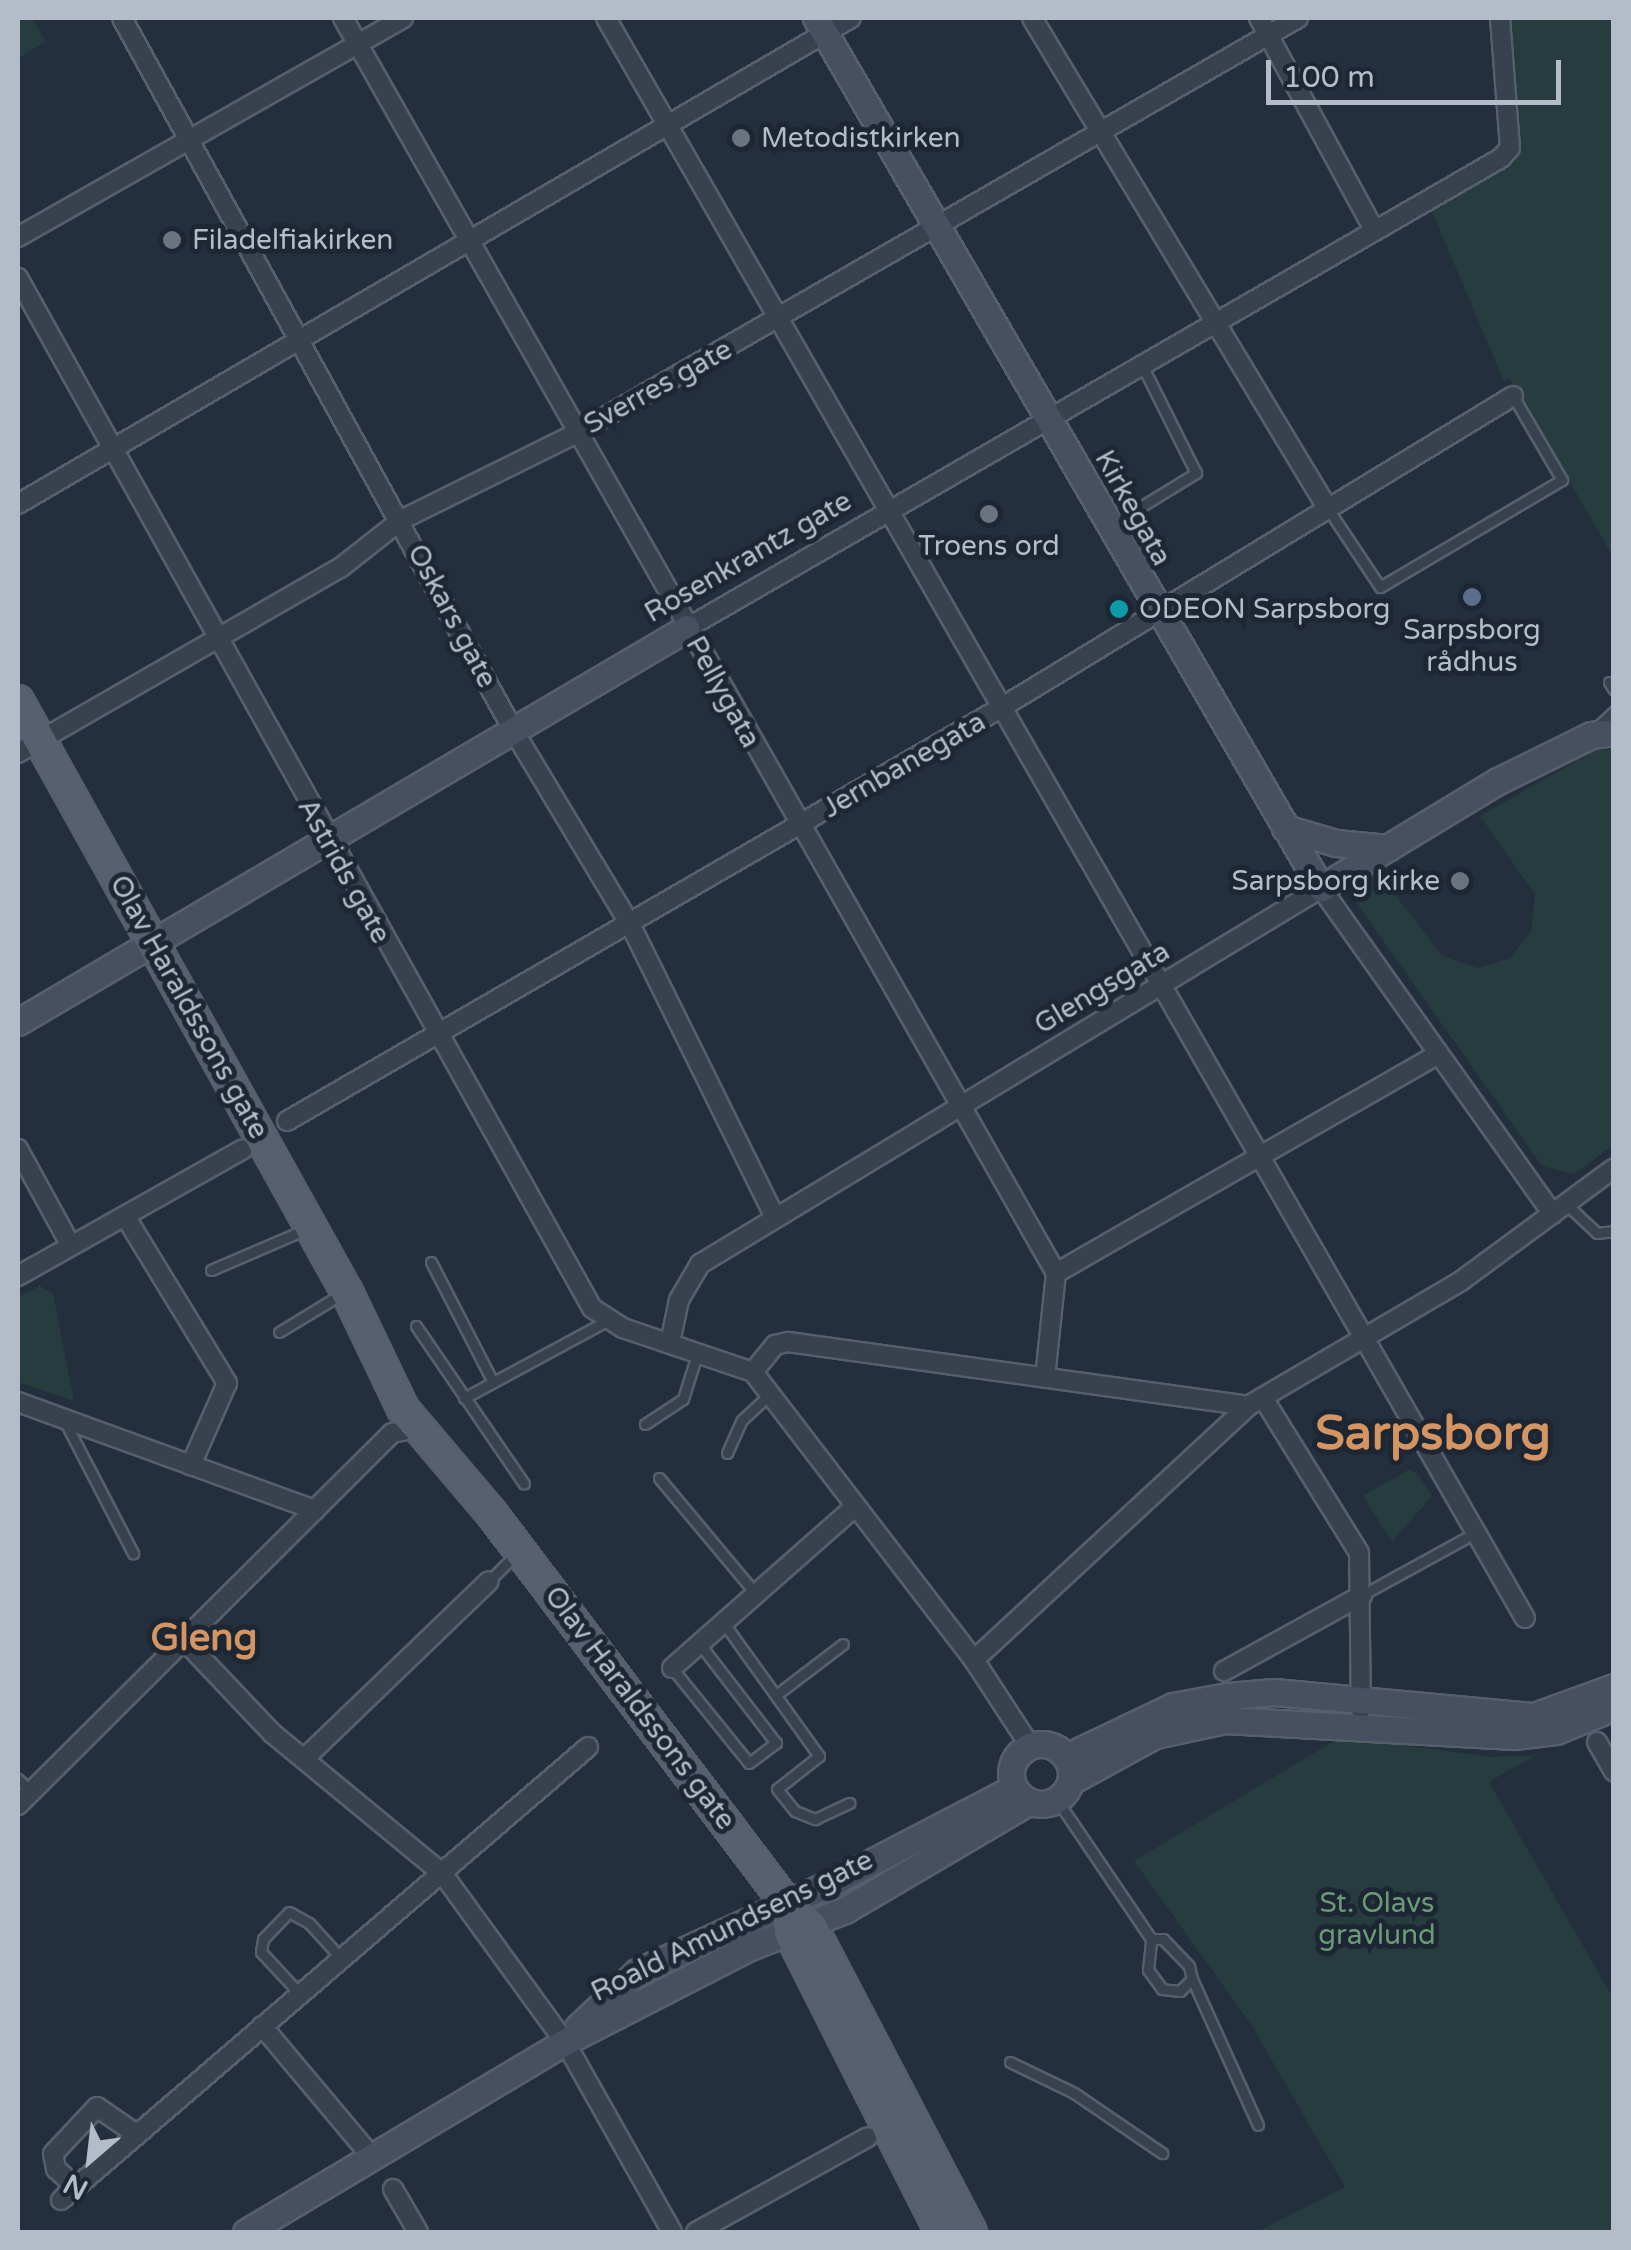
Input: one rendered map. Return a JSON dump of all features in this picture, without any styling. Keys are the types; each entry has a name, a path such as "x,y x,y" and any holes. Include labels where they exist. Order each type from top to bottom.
{"main road":[{"name":"Olav Haraldssons gate","path":"18,701 28,746 154,943 353,1303 377,1366 408,1429 492,1514"},
{"name":"Olav Haraldssons gate","path":"353,1303 382,1338 492,1514 796,1920 971,2232"},
{"name":"Olav Haraldssons gate","path":"796,1920 941,2232"}],"street":[{"name":"Oskars gate","path":"122,18 512,728 630,924 776,1218"},
{"name":"Pellygata","path":"342,18 1056,1273"},
{"path":"18,237 403,18"},
{"path":"606,18 783,317 1161,989 1525,1618"},
{"path":"18,504 302,342 666,125 820,25 851,18"},
{"path":"1032,18 1328,510"},
{"path":"1259,18 1374,230"},
{"name":"Sverres gate","path":"28,746 340,568 400,520 577,433 1298,18"},
{"name":"Rosenkrantz gate","path":"18,1022 512,728 1216,324 1510,148 1500,18"},
{"name":"Kirkegata","path":"820,25 1321,888 1438,1054 1560,1209"},
{"name":"Astrids gate","path":"18,278 435,1035 592,1308 608,1320"},
{"name":"Jernbanegata","path":"287,1120 969,727 1513,396"},
{"name":"Glengsgata","path":"670,1343 679,1300 700,1264 1161,989 1498,781 1602,734"},
{"path":"1285,828 1388,848"},
{"path":"1045,1377 1056,1273 1438,1054"},
{"path":"18,1276 243,1148"},
{"path":"18,1149 70,1244"},
{"path":"974,1660 1255,1402 1461,1280 1614,1168"},
{"path":"125,1216 226,1383 192,1465"},
{"path":"608,1320 753,1372 974,1660 1030,1746"},
{"path":"753,1372 775,1345 788,1342 1255,1402 1359,1553 1361,1712"},
{"path":"18,1402 314,1510"},
{"path":"18,1805 25,1786 184,1640 314,1510 408,1429"},
{"path":"672,1668 856,1506"},
{"path":"305,1758 488,1580"},
{"path":"1224,1670 1362,1595"},
{"path":"184,1640 305,1758 442,1872 565,2042 672,2232"},
{"path":"1064,1779 1054,1747 1030,1746 1012,1764 1021,1795 1064,1779 1121,1751 1186,1727 1253,1718 1361,1712 1534,1716 1614,1687"},
{"path":"1361,1712 1514,1736 1556,1731 1614,1707"},
{"path":"1597,1742 1614,1771"},
{"path":"61,2200 588,1747"},
{"name":"Roald Amundsens gate","path":"246,2232 565,2042 637,1972 796,1920 1021,1795"},
{"path":"262,2026 372,2157"},
{"path":"76,2187 56,2169 53,2154 97,2108 136,2134"},
{"path":"696,2232 868,2137"},
{"path":"393,2189 418,2232"}],"lane":[{"path":"1109,526 1196,473 1142,365"},
{"path":"1328,510 1380,587 1562,480 1513,396"},
{"path":"1602,734 1614,711"},
{"path":"1560,1209 1597,1232 1614,1231"},
{"path":"211,1270 311,1226"},
{"path":"432,1262 494,1382"},
{"path":"279,1332 353,1303"},
{"path":"464,1398 608,1320"},
{"path":"416,1326 524,1484"},
{"path":"645,1424 683,1400 698,1351"},
{"path":"727,1453 742,1420 772,1392"},
{"path":"63,1419 133,1552"},
{"path":"659,1478 756,1594"},
{"path":"1362,1595 1475,1533"},
{"path":"488,1580 520,1550"},
{"path":"723,1622 819,1756 778,1789 795,1811 815,1819 850,1803"},
{"path":"672,1668 749,1763 776,1743 699,1644"},
{"path":"776,1695 843,1644"},
{"path":"1064,1779 1151,1938 1176,1950 1258,2125"},
{"path":"299,1993 261,1952 263,1939 289,1912 297,1912 340,1957"},
{"path":"1151,1938 1145,1961 1162,1990 1180,1991 1192,1979"},
{"path":"1010,2062 1074,2094 1162,2153"}],"green space":[{"path":"18,18 32,18 46,41 18,59"},
{"path":"1500,18 1613,18 1613,557 1519,393 1509,378 1504,381 1427,200 1510,148"},
{"path":"1613,749 1613,1145 1574,1174 1542,1166 1351,895 1373,876 1384,881 1443,956 1478,968 1510,958 1531,932 1535,894 1480,816 1596,750"},
{"path":"40,1286 53,1293 74,1401 18,1382 18,1297"},
{"path":"1408,1470 1417,1473 1432,1496 1392,1542 1363,1496"},
{"name":"St. Olavs gravlund","path":"1341,1737 1491,1757 1536,1755 1489,1782 1613,1998 1613,2232 1257,2232 1345,2187 1252,2026 1134,1861"}],"place":[{"name":"Metodistkirken","path":"741,138"},
{"name":"Filadelfiakirken","path":"172,240"},
{"name":"Troens ord","path":"989,514"},
{"name":"Sarpsborg rådhus","path":"1472,597"},
{"name":"ODEON Sarpsborg","path":"1119,609"},
{"name":"Sarpsborg kirke","path":"1460,881"}],"district":[{"name":"Sarpsborg","path":"1433,1435"},
{"name":"Gleng","path":"204,1639"}]}
